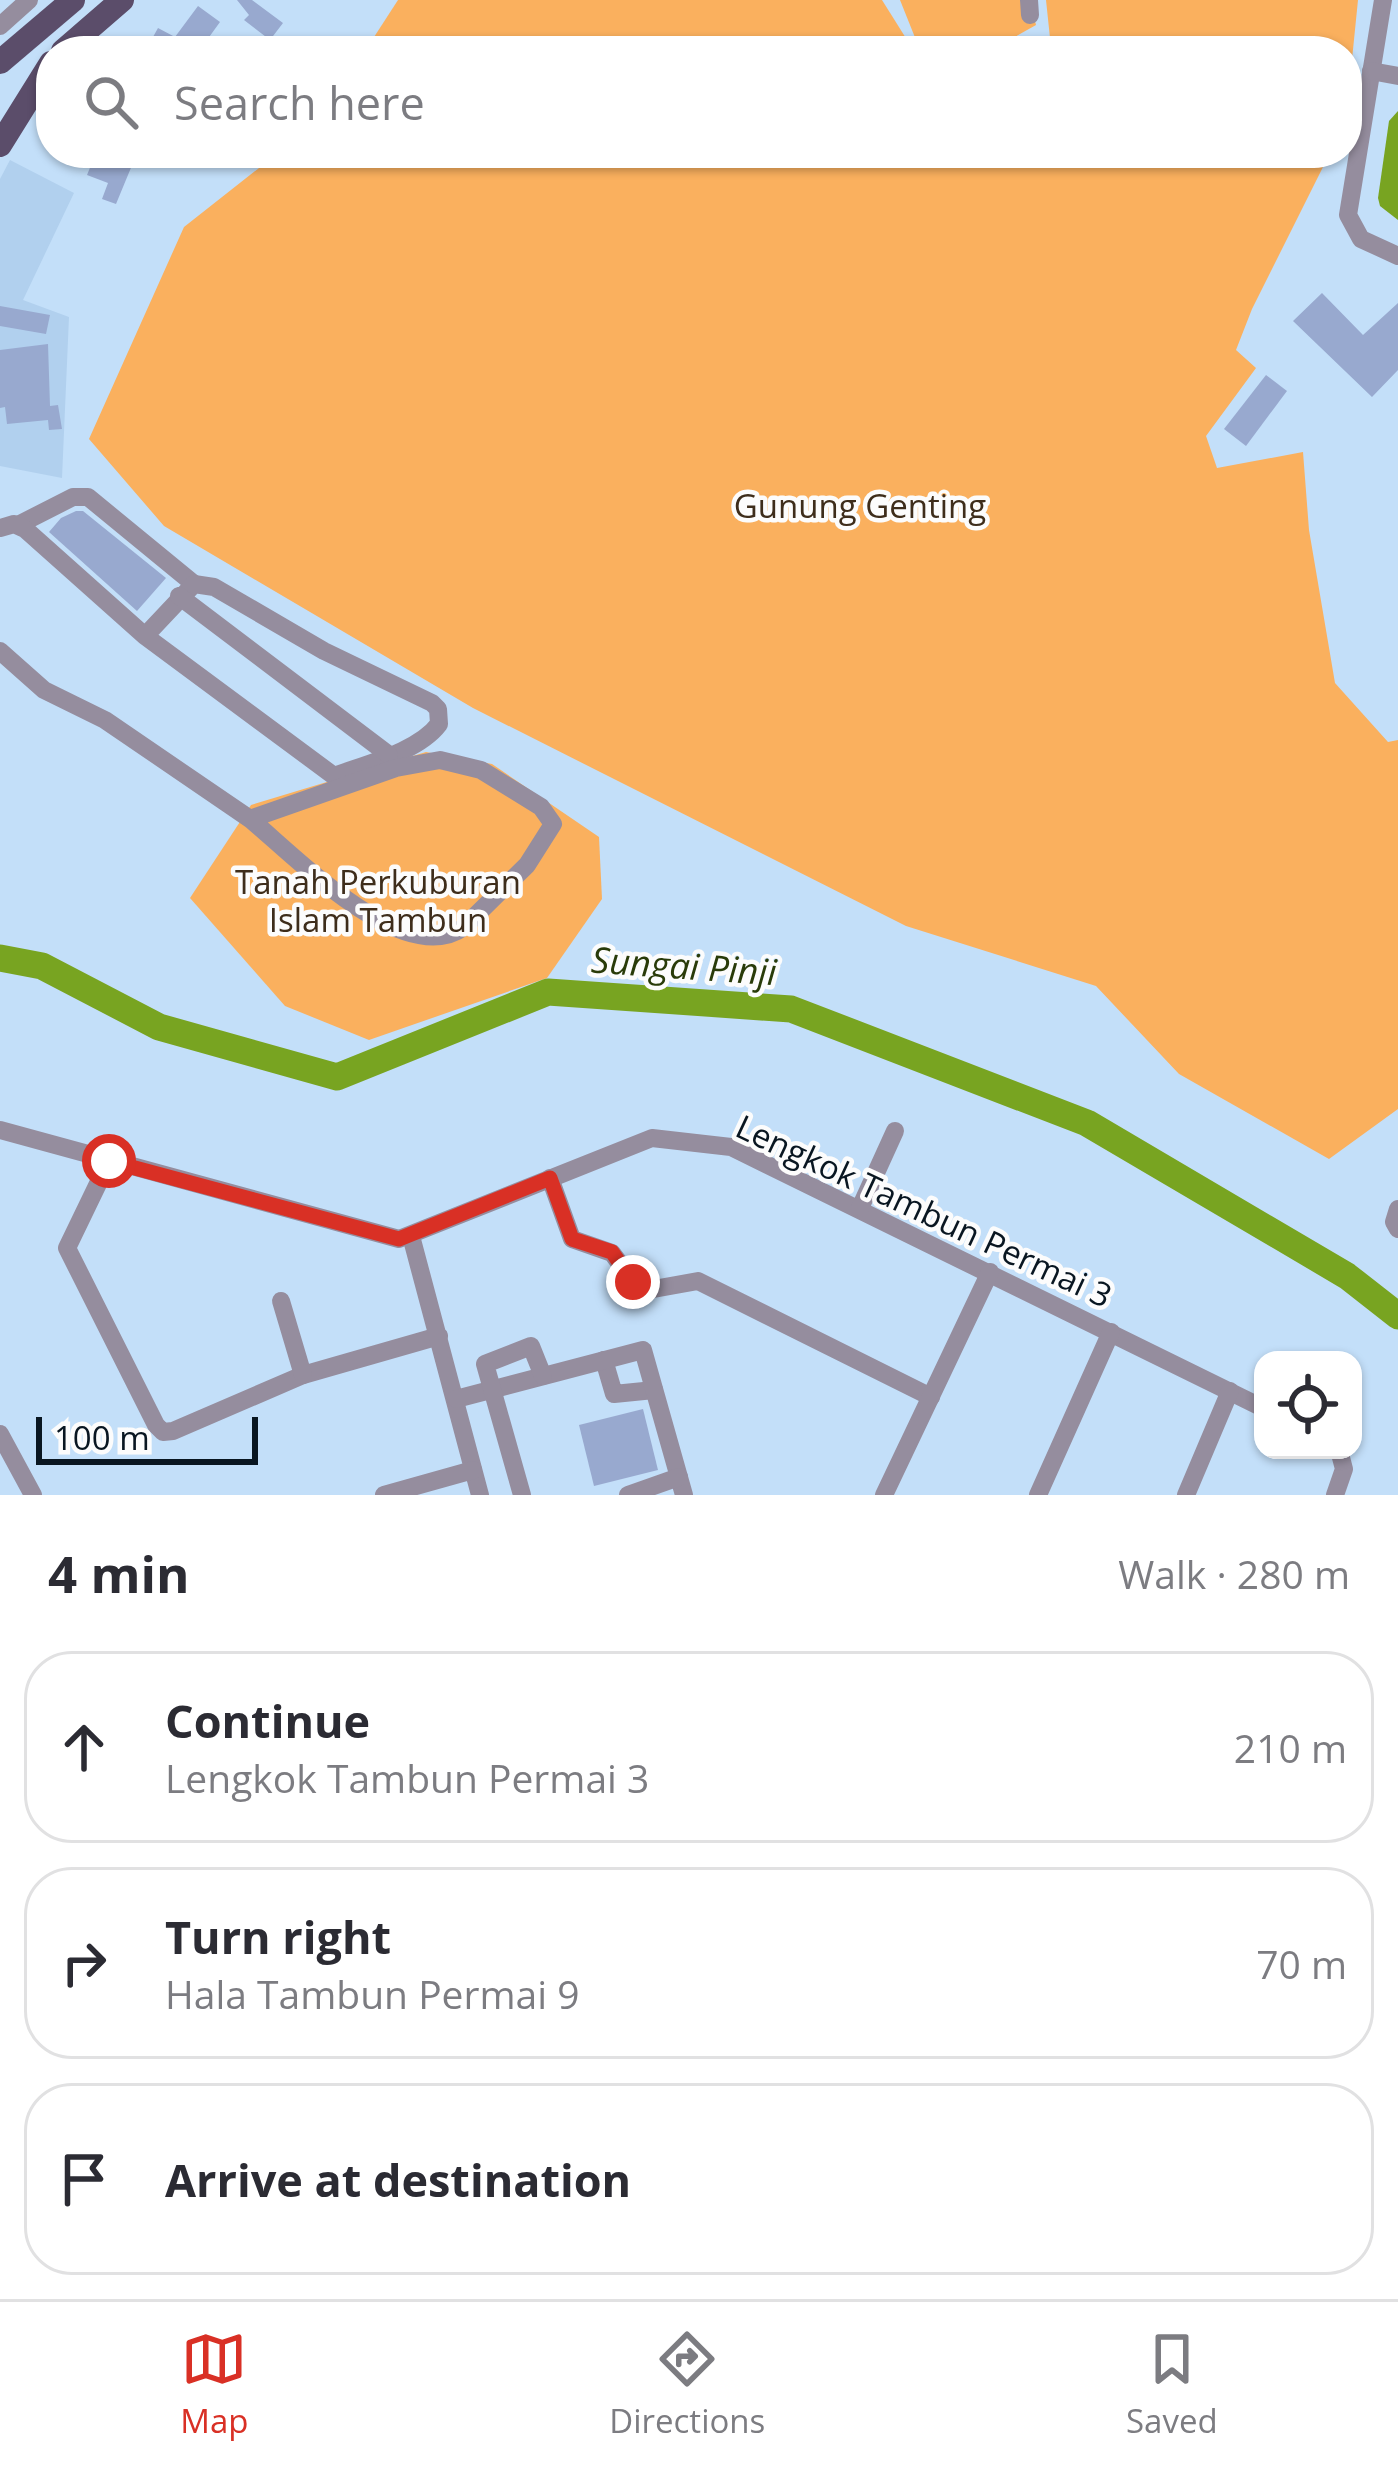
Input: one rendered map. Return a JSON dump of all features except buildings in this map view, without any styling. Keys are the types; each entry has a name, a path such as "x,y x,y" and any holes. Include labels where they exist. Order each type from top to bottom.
{"main road":[{"path":"0,62 73,0"},
{"path":"81,36 122,0"},
{"path":"0,146 36,87"}],"street":[{"path":"0,26 28,0"},
{"path":"1362,127 1383,0"},
{"path":"1371,71 1398,76"},
{"path":"1355,168 1348,214 1354,232 1398,256"},
{"path":"145,636 187,590 214,586 324,651 432,703 440,716 432,733 389,755 334,776 145,636 9,526 73,497 88,497 187,590 389,755"},
{"path":"0,651 44,690 105,720 250,818 369,916 423,939 438,939 464,927 526,865 553,824 542,807 481,770 440,760 396,768 250,818"},
{"path":"0,1130 387,1237 410,1236 480,1495"},
{"path":"860,1208 895,1132"},
{"name":"Lengkok Tambun Permai 3","path":"410,1236 652,1138 731,1147 1254,1404"},
{"path":"109,1161 67,1248 159,1429 173,1431 303,1376 439,1336"},
{"path":"550,1178 572,1239 612,1252 638,1288 698,1282 931,1397"},
{"path":"1398,1210 1394,1222 1398,1229"},
{"path":"884,1495 990,1272"},
{"path":"281,1301 303,1376"},
{"path":"1038,1495 1111,1332"},
{"path":"522,1495 486,1362 531,1346 543,1376"},
{"path":"456,1399 643,1350 681,1486 628,1495"},
{"path":"604,1360 614,1394 654,1390"},
{"path":"1186,1495 1229,1391"},
{"path":"0,1434 33,1495"},
{"path":"1335,1495 1344,1469 1341,1459"},
{"path":"384,1495 473,1470"}],"shaded area":[{"path":"1398,111 1398,220 1380,206 1378,198 1389,121"},
{"path":"10,160 74,193 23,300 69,317 62,478 0,466 0,179"}],"green space":[{"path":"398,0 882,0 905,36 375,36"},
{"path":"900,0 1030,0 1036,25 1017,36 914,36"},
{"path":"1046,0 1358,0 1354,36 1050,36"},
{"name":"Gunung Genting","path":"259,168 1322,168 1236,350 1256,368 1206,436 1217,468 1303,452 1309,530 1335,683 1388,742 1398,740 1398,1109 1329,1159 1179,1074 1096,986 906,926 473,708 164,526 89,439 184,227"},
{"name":"Tanah Perkuburan Islam Tambun","path":"426,752 492,764 599,837 602,899 547,978 369,1040 285,1006 190,898 251,805"}],"waterway":[{"name":"Sungai Pinji","path":"0,958 42,966 159,1027 337,1077 548,992 791,1009 1087,1123 1347,1276 1398,1316"}],"route":[{"path":"109,1161 399,1239 550,1178 572,1239 612,1252 633,1282"}]}
